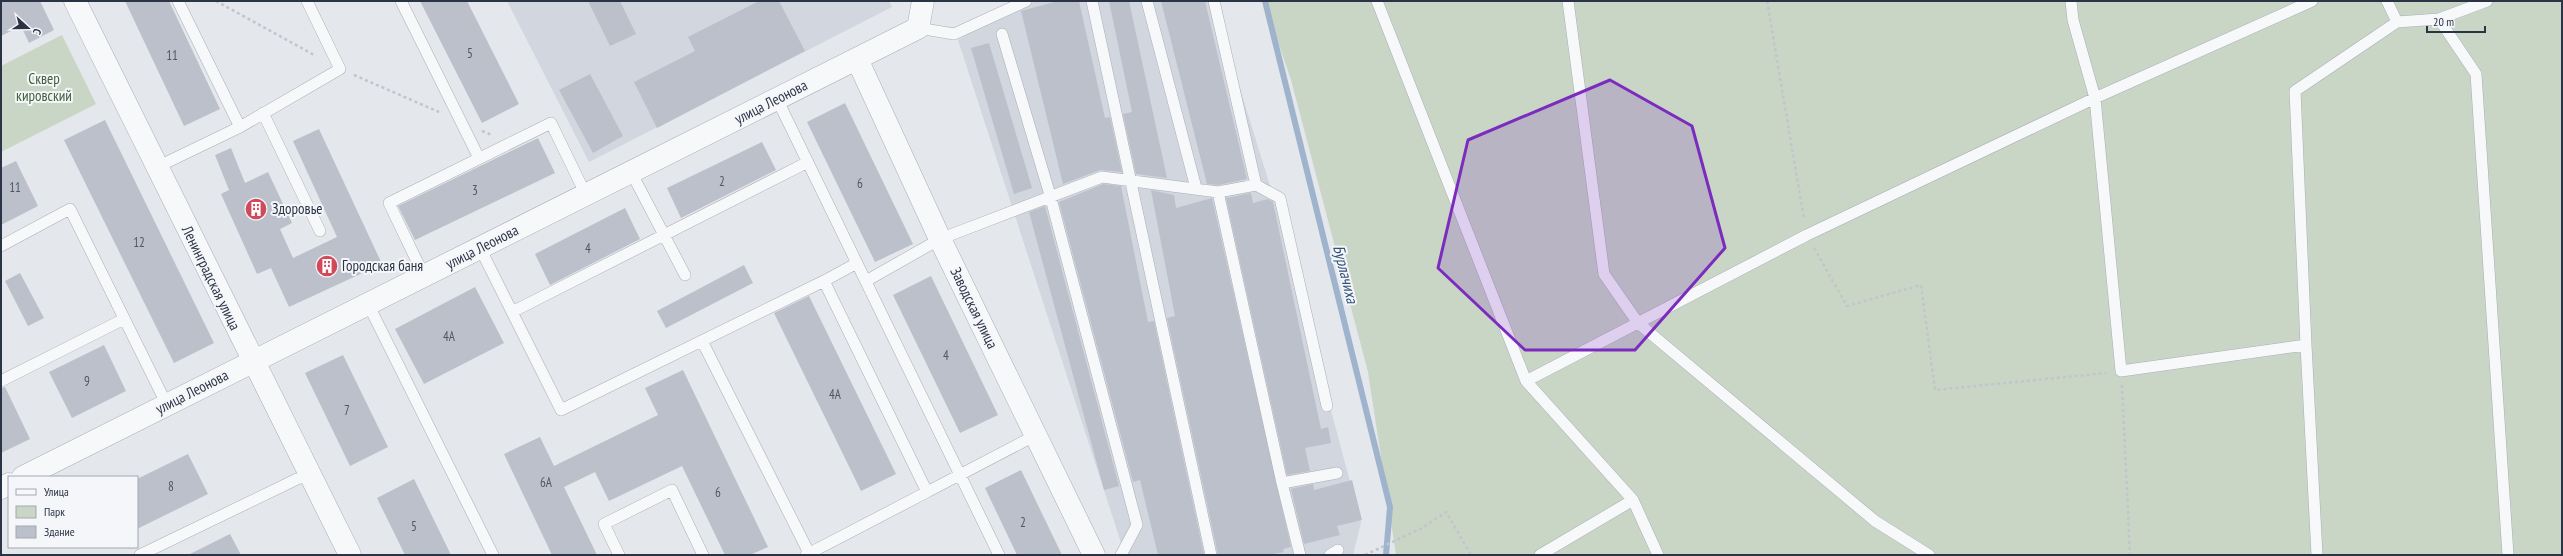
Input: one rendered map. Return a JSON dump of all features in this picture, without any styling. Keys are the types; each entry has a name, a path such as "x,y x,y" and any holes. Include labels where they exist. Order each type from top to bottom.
{"street":[{"name":"Ленинградская улица","path":"75,1 308,476 350,555"},
{"path":"918,28 923,1"},
{"name":"улица Леонова","path":"25,476 918,28"},
{"name":"Заводская улица","path":"857,59 940,239 1094,555"}],"lane":[{"path":"178,1 240,127"},
{"path":"157,167 240,127 340,69 307,1"},
{"path":"401,1 479,158"},
{"path":"918,28 954,34 1026,1"},
{"path":"1092,1 1129,182 1211,555"},
{"path":"1147,1 1196,188"},
{"path":"1214,1 1256,185"},
{"path":"1377,1 1526,381 1633,500 1658,555"},
{"path":"1568,1 1604,274 1638,323 1875,521 1929,555"},
{"path":"2071,1 2073,20 2095,98 2121,372 2306,345"},
{"path":"1526,381 1807,235 2095,98 2312,1"},
{"path":"2387,1 2397,22"},
{"path":"2317,555 2295,91 2397,22 2439,19 2487,1"},
{"path":"2439,19 2476,74 2508,555"},
{"path":"1002,34 1050,196 1137,525 1121,555"},
{"path":"777,99 999,555"},
{"path":"263,113 320,231"},
{"path":"424,276 389,203 479,158 551,123 586,195"},
{"path":"512,312 808,162"},
{"path":"631,172 685,275"},
{"path":"866,281 940,239 1102,177 1129,182 1196,188 1218,192 1256,185 1280,198 1327,406"},
{"path":"1218,192 1282,483 1300,555"},
{"path":"1,246 70,209 167,405"},
{"path":"480,248 561,410 824,281 857,263"},
{"path":"824,281 927,492"},
{"path":"368,304 493,555"},
{"path":"1,381 124,319"},
{"path":"702,341 808,554 1036,435"},
{"path":"1282,483 1337,474"},
{"path":"140,555 297,479 308,476"},
{"path":"619,555 604,524 672,490 703,555"},
{"path":"1540,555 1633,500"}],"path":[{"path":"216,1 340,69 510,143"},
{"path":"1767,1 1807,235 1847,306 1920,285 1935,390 2121,372 2130,555"},
{"path":"1365,555 1422,528 1446,512 1472,555"}],"highlighted area":[{"path":"1610,80 1692,126 1725,248 1635,350 1525,350 1438,268 1468,140"}],"shaded area":[{"path":"507,1 889,1 892,7 589,162"},
{"path":"1016,1 1213,1 1279,215 1361,523 1353,555 1125,555 958,40"}],"green space":[{"path":"1264,1 2562,1 2562,555 1396,555 1368,372 1291,80"},
{"name":"Сквер кировский","path":"62,35 96,104 1,152 1,66"}],"building":[{"path":"1,1 40,1 54,30 29,43 21,26 1,36"},
{"path":"125,1 169,1 220,109 184,126"},
{"path":"420,1 467,1 519,104 482,123"},
{"path":"588,1 620,1 636,34 610,46"},
{"path":"759,1 779,1 805,51 657,128 634,82 695,51 688,37"},
{"path":"1058,1 1079,1 1105,118 1110,117 1122,172 1100,170 1063,184 1021,11"},
{"path":"1109,1 1129,1 1167,178 1136,174 1123,114 1132,112"},
{"path":"1161,1 1205,1 1247,179 1218,185 1207,184"},
{"path":"989,43 1032,188 1014,194 971,48"},
{"path":"590,74 623,136 593,153 559,90"},
{"path":"845,103 913,244 875,262 807,122"},
{"path":"105,120 214,343 174,363 64,140"},
{"path":"319,129 382,264 289,307 271,268 257,274 221,194 229,190 215,155 231,148 245,183 268,172 292,223 280,229 293,258 337,237 293,141"},
{"path":"538,138 555,173 415,240 398,206"},
{"path":"762,142 776,170 681,218 667,188"},
{"path":"16,161 38,206 1,225 1,168"},
{"path":"1103,184 1121,186 1148,322 1154,321 1204,555 1158,555 1140,480 1133,482 1059,202"},
{"path":"1151,190 1174,195 1176,208 1212,198 1291,547 1283,549 1284,552 1268,555 1218,555 1167,318 1175,316"},
{"path":"1251,193 1253,203 1268,199 1273,202 1321,429 1328,427 1331,443 1305,448 1310,471 1287,475 1226,198"},
{"path":"1045,206 1119,486 1104,490 1029,212"},
{"path":"625,208 640,239 550,285 535,254"},
{"path":"744,265 753,283 666,328 657,311"},
{"path":"20,273 44,318 28,326 5,281"},
{"path":"931,276 998,415 960,433 893,295"},
{"path":"475,287 504,343 424,384 395,329"},
{"path":"809,296 896,474 861,491 774,313"},
{"path":"104,345 126,391 72,418 49,372"},
{"path":"343,355 388,447 350,466 305,373"},
{"path":"683,370 768,547 750,555 725,555 682,466 609,501 595,472 564,487 597,555 552,555 504,454 540,437 554,466 658,415 645,388"},
{"path":"5,387 30,439 1,453 1,388"},
{"path":"188,454 208,494 138,529 138,479"},
{"path":"1021,470 1062,555 1017,555 985,488"},
{"path":"414,479 451,555 405,555 377,498"},
{"path":"1352,480 1362,520 1337,526 1340,535 1304,544 1291,489 1313,484 1314,490"},
{"path":"230,534 241,555 188,555"}],"waterway":[{"name":"Бурлачиха","path":"1265,1 1390,507 1386,555"}],"place":[{"name":"Здоровье","path":"256,209"},
{"name":"Городская баня","path":"327,266"}]}
